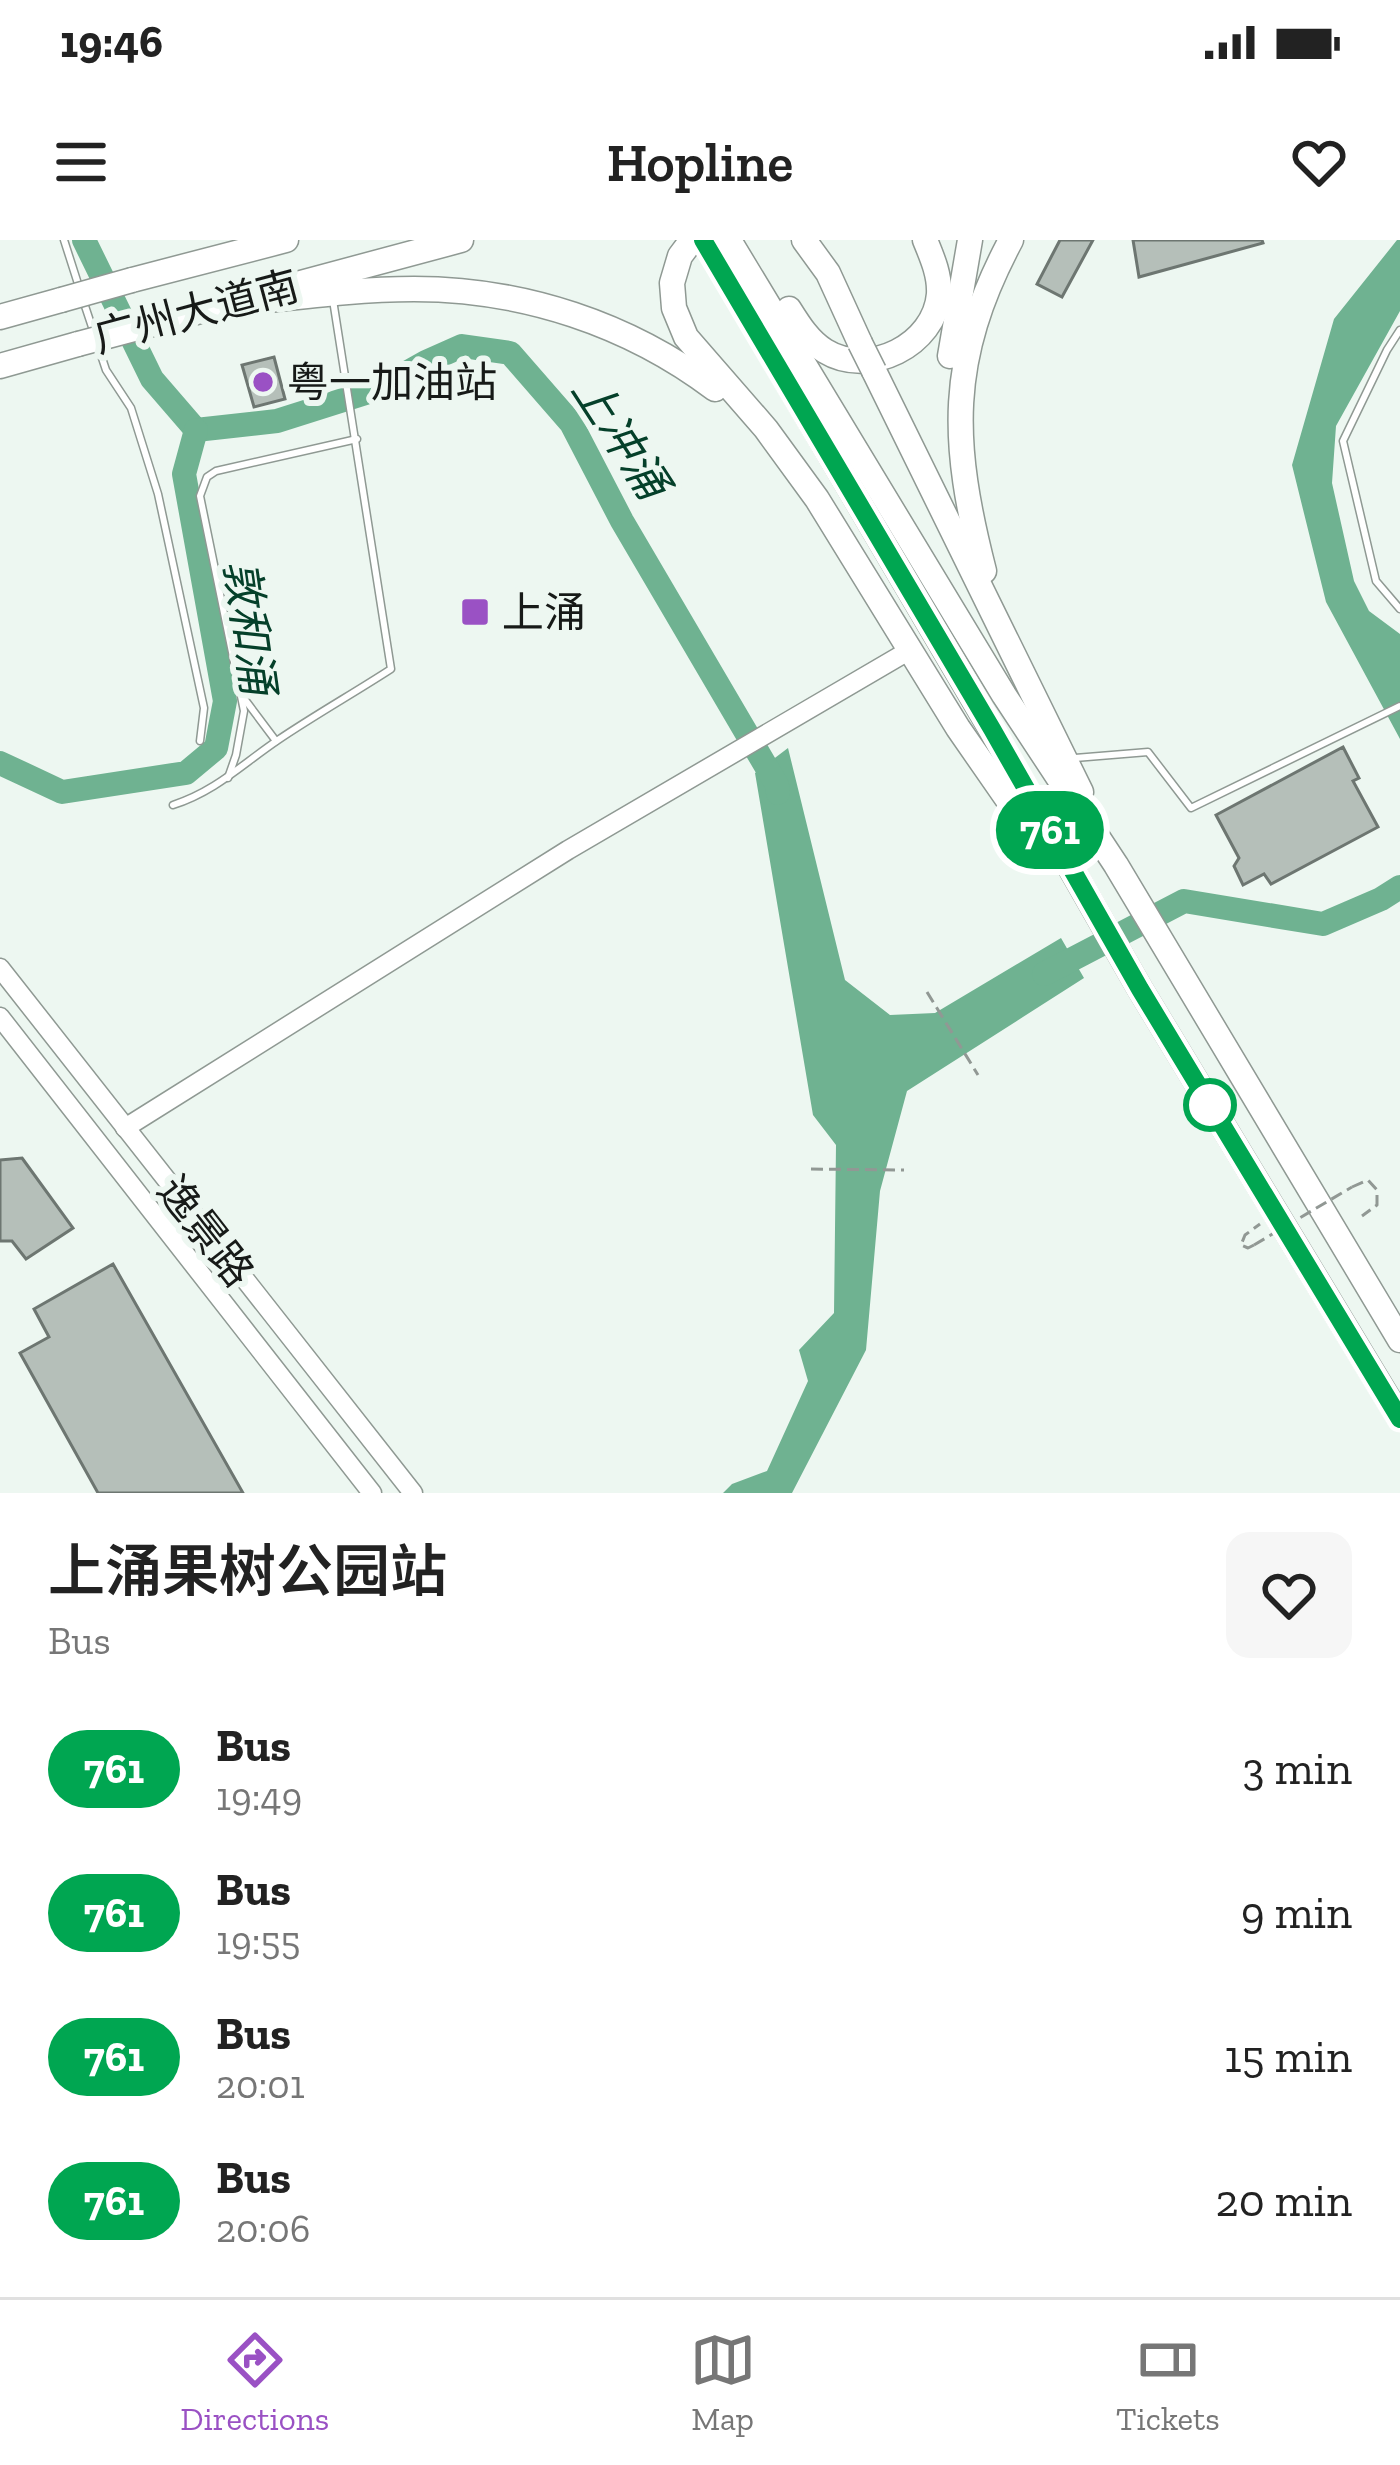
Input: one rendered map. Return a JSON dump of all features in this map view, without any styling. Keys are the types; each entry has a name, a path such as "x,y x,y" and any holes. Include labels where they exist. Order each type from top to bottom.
{"highway":[{"name":"广州大道南","path":"0,316 286,240"},
{"name":"广州大道南","path":"0,365 461,240"},
{"path":"804,240 828,273 1116,865"},
{"path":"720,244 809,338 835,356 854,359 891,356 920,336 929,322 939,293 925,240"},
{"path":"970,240 946,382 944,443 956,511 1008,641"},
{"path":"1008,641 968,506 959,407 982,302 1011,240"},
{"path":"720,244 680,256 672,283 679,322 695,350 790,461 970,745 1034,836 1085,892"},
{"path":"720,244 1116,865 1400,1340"},
{"path":"720,244 1140,989 1400,1418"},
{"path":"221,305 417,289 512,298 553,308 638,339 699,377 762,428 790,461"}],"main road":[{"path":"125,1128 568,850 910,650"},
{"name":"逸景路","path":"0,968 413,1493"},
{"name":"逸景路","path":"0,1017 372,1493"}],"lane":[{"path":"64,240 106,370 130,408 158,494 207,708 200,741"},
{"path":"173,805 198,797 276,741 392,669 333,295"},
{"path":"1400,330 1343,441 1376,581 1400,609"},
{"path":"227,778 244,711 200,496 207,477 216,471 357,440"},
{"path":"241,694 276,741"},
{"path":"1065,759 1148,752 1191,808 1400,706"}],"path":[{"path":"927,992 978,1075"},
{"path":"811,1169 904,1170"},
{"path":"1261,1222 1241,1245 1254,1245 1368,1180 1377,1190 1377,1204 1362,1216"}],"shaded area":[{"path":"1397,240 1400,311 1336,426 1332,483 1354,581 1369,611 1400,634 1400,739 1326,602 1292,465 1334,319"},
{"path":"788,748 845,980 890,1015 935,1013 1061,938 1084,978 907,1091 880,1191 866,1350 792,1493 723,1493 732,1484 767,1471 808,1381 799,1350 834,1313 836,1145 813,1115 755,773"}],"building":[{"path":"1060,240 1093,240 1062,297 1037,284"},
{"path":"1133,240 1262,240 1263,243 1139,277"},
{"path":"274,357 285,399 254,407 242,365"},
{"path":"1343,747 1359,778 1353,781 1378,827 1271,884 1264,874 1243,885 1234,866 1239,858 1216,815"},
{"path":"22,1158 73,1228 26,1259 12,1241 0,1241 0,1160"},
{"path":"113,1264 243,1493 98,1493 20,1353 49,1337 34,1309"}],"waterway":[{"name":"上冲涌","path":"84,240 152,379 196,430 277,421 378,389 462,346 510,353 571,423 778,793"},
{"name":"敦和涌","path":"0,763 62,792 186,773 216,748 225,701 184,474 196,430"},
{"path":"1044,974 1184,901 1323,924 1400,887"}],"bus line":[{"name":"761","path":"703,240 1140,989 1400,1419"}],"place":[{"name":"粤一加油站","path":"263,382"},
{"name":"上涌","path":"475,612"}]}
